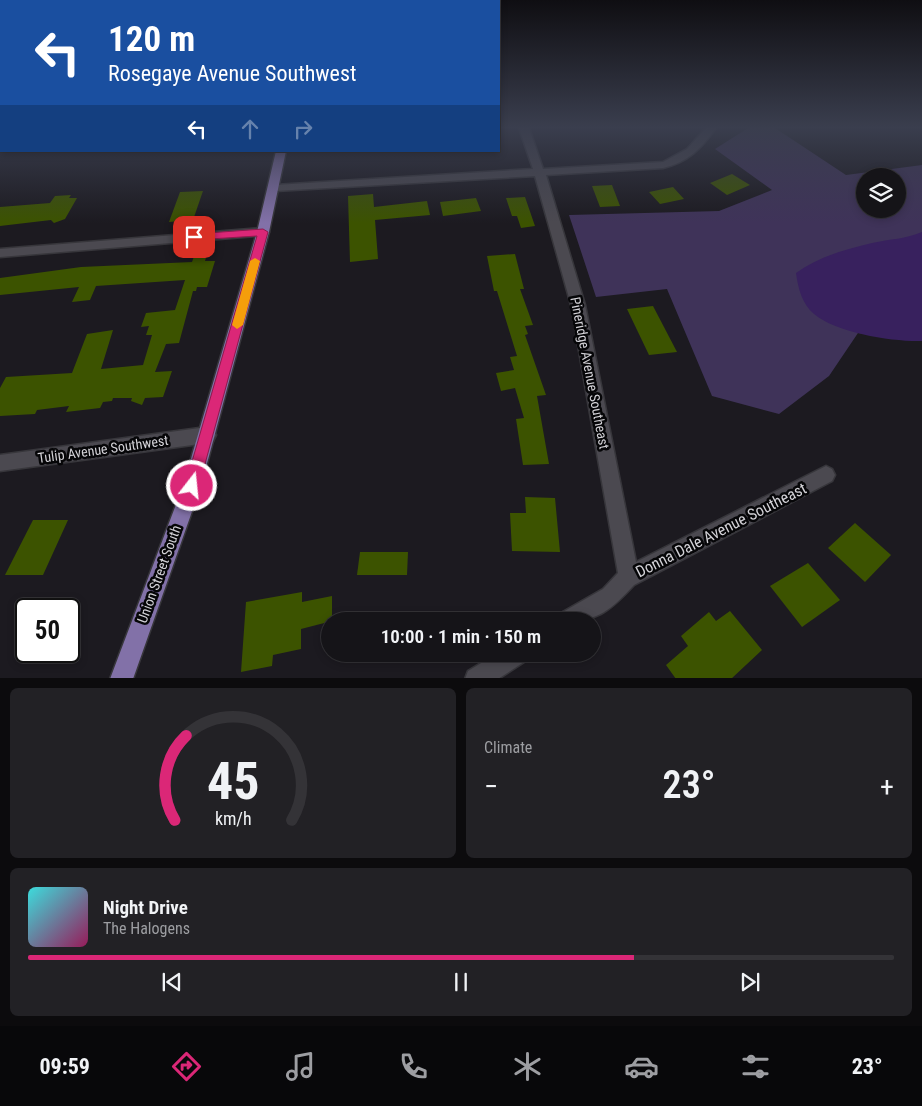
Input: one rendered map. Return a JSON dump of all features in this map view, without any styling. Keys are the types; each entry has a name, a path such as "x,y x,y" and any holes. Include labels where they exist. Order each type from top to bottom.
{"main road":[{"name":"Union Street South","path":"121,678 192,486 275,188 280,160"}],"street":[{"name":"Pineridge Avenue Southeast","path":"536,160 578,305 629,577"},
{"path":"275,188 540,172 678,162 681,160"},
{"path":"0,253 263,232"},
{"name":"Tulip Avenue Southwest","path":"0,463 207,434"},
{"name":"Donna Dale Avenue Southeast","path":"584,612 610,596 629,577 826,475"},
{"path":"476,678 503,662"}],"shaded area":[{"path":"730,160 823,160 846,175 856,174 856,218 906,218 906,168 899,168 922,165 922,341 858,333 829,376 779,414 712,396 667,289 596,297 569,215 719,211 772,190"},
{"path":"922,232 922,341 881,338 850,331 824,321 806,305 799,290 796,273 805,267 842,251"}],"building":[{"path":"732,174 750,185 727,195 710,183"},
{"path":"612,185 620,206 600,207 592,186"},
{"path":"673,187 684,199 660,204 649,192"},
{"path":"203,191 193,220 169,222 180,192"},
{"path":"373,194 374,207 427,201 430,215 375,220 378,259 350,262 348,196"},
{"path":"71,195 69,198 77,198 65,219 54,223 51,220 0,226 0,207 50,203 55,196"},
{"path":"525,197 535,226 521,228 517,216 512,216 506,198"},
{"path":"476,198 481,211 443,216 440,202"},
{"path":"197,248 208,251 205,261 215,261 207,287 197,287 196,291 193,291 179,343 166,344 155,372 172,371 163,397 145,398 142,405 131,401 132,398 113,398 112,401 103,402 100,408 66,412 69,406 37,410 35,414 0,416 0,388 6,377 72,373 87,334 113,330 101,369 143,365 152,335 146,335 149,326 141,327 146,313 175,310 185,280 96,286 90,300 72,302 79,287 0,295 0,278 81,267 192,262"},
{"path":"515,254 524,289 520,289 533,325 525,326 528,334 525,335 546,395 537,396 549,464 523,465 516,419 524,418 515,388 501,391 496,373 514,370 510,357 517,356 497,291 494,291 487,256"},
{"path":"653,306 677,352 649,355 627,309"},
{"path":"525,497 555,498 560,552 512,551 510,513 526,513"},
{"path":"33,520 68,520 43,575 5,575"},
{"path":"855,523 891,555 865,582 828,548"},
{"path":"360,552 408,552 407,575 357,575"},
{"path":"808,563 840,600 802,627 770,586"},
{"path":"302,592 302,602 332,596 332,612 321,612 321,624 301,629 301,649 273,655 272,666 241,672 246,602"},
{"path":"730,611 762,650 732,678 675,678 666,665 688,646 681,636 709,612 716,621"}],"slow traffic":[{"path":"237,325 255,261"}],"route":[{"path":"192,486 263,232 194,237"}]}
